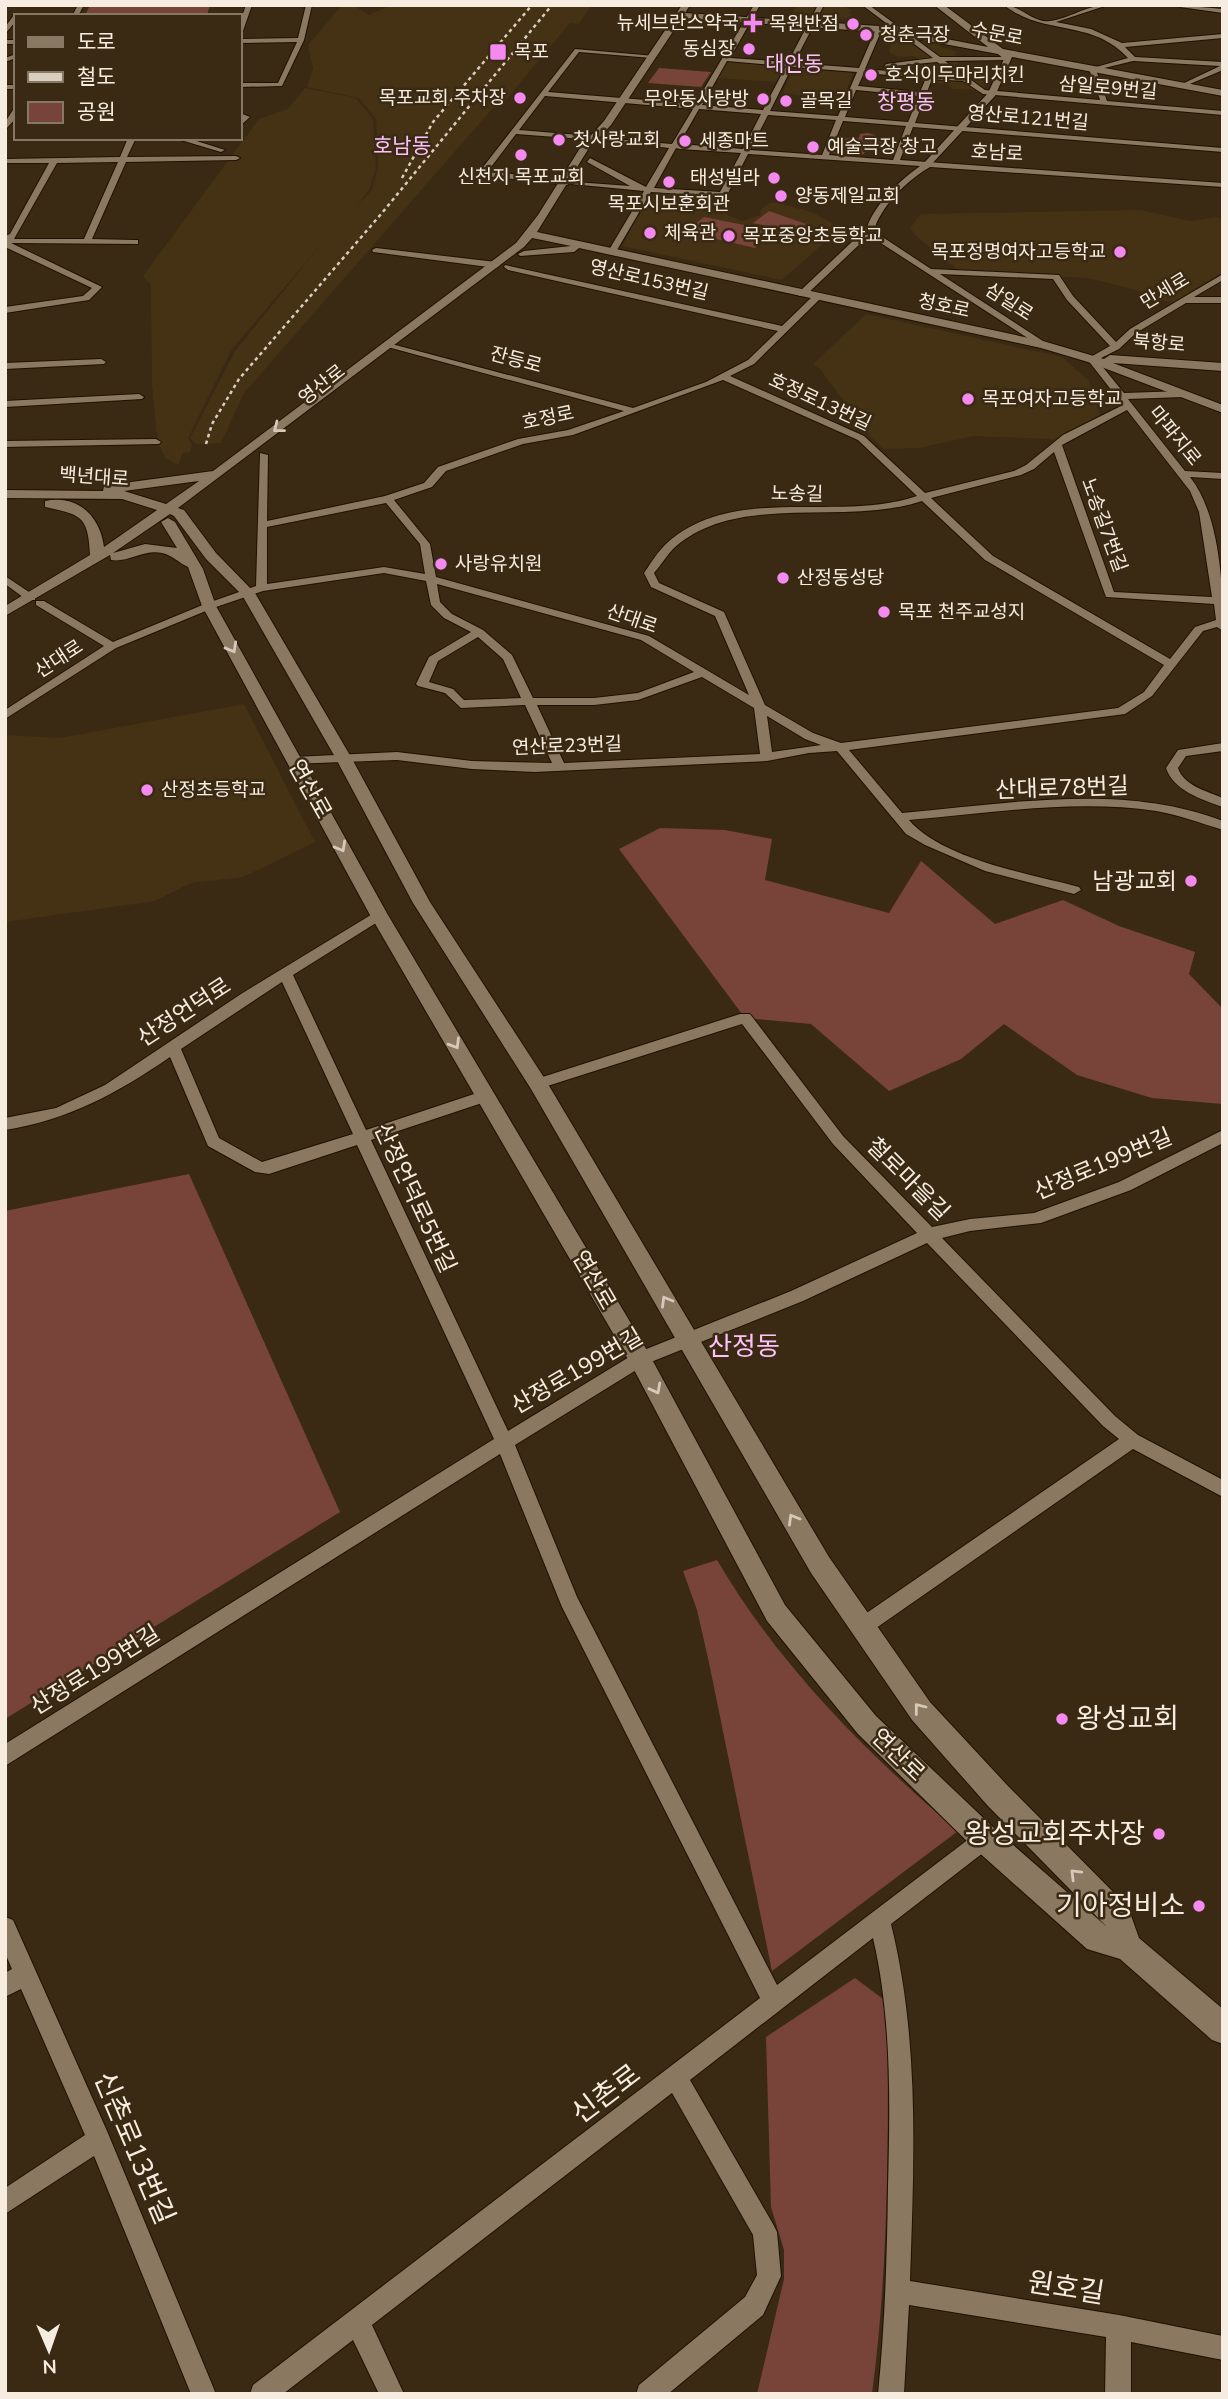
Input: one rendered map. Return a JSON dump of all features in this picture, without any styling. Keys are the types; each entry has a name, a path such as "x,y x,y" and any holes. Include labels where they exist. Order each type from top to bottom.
{"street":[{"path":"242,25 249,5"},
{"path":"242,85 280,85 301,40 309,5"},
{"name":"영산로","path":"5,612 35,601 116,557 218,474 387,344 524,254 597,139 608,131 607,123 686,5"},
{"path":"614,250 723,59 757,5"},
{"path":"583,40 485,169 486,174 570,184 721,196 736,178 765,113 821,5"},
{"path":"864,5 979,91 992,94"},
{"path":"938,5 1006,59"},
{"path":"1007,5 1050,22 1090,29 1111,36 1123,45 1133,59"},
{"path":"1050,22 1105,5"},
{"path":"1180,5 1223,11"},
{"name":"수문로","path":"680,15 879,29 1006,59 1035,59 1223,93"},
{"path":"824,158 879,29"},
{"path":"1123,45 1223,36"},
{"path":"242,41 301,40"},
{"path":"577,50 652,56"},
{"path":"723,59 963,79"},
{"path":"860,70 938,60 1006,59"},
{"path":"802,294 859,240 874,235 871,227 877,214 910,177 928,165 992,94 1006,59"},
{"path":"1105,104 1092,69 1133,59 1223,65"},
{"path":"1183,85 1223,65"},
{"path":"895,164 930,76"},
{"path":"853,88 924,94"},
{"name":"영산로121번길","path":"542,94 1223,150"},
{"name":"삼일로9번길","path":"992,94 1223,113"},
{"path":"5,128 12,116"},
{"path":"514,132 597,139"},
{"name":"영산로","path":"570,184 590,160 597,139"},
{"name":"호남로","path":"597,139 895,164 1223,185"},
{"path":"87,242 131,140"},
{"path":"185,140 221,150"},
{"path":"216,158 229,144"},
{"path":"5,161 236,158"},
{"path":"590,160 647,191"},
{"path":"5,241 13,236 54,161"},
{"path":"563,225 582,247"},
{"name":"삼일로","path":"874,235 1042,345"},
{"name":"영산로","path":"5,624 97,558 263,455 402,348 535,237"},
{"name":"청호로","path":"535,237 622,258 650,260"},
{"path":"5,241 135,242"},
{"path":"5,241 98,287 86,299 5,310"},
{"path":"524,254 582,247"},
{"name":"청호로","path":"582,247 614,250 802,294 1042,345 1092,359 1223,409"},
{"name":"영산로153번길","path":"376,250 502,266 782,329"},
{"path":"928,271 1056,277 1070,298 1116,347"},
{"name":"만세로","path":"1092,359 1116,347 1133,331 1223,276"},
{"name":"호정로","path":"263,525 388,499 428,485 443,469 522,441 570,433 724,377 751,362 817,297"},
{"path":"1184,300 1223,300"},
{"name":"잔등로","path":"387,344 635,411"},
{"name":"북항로","path":"1092,359 1223,367"},
{"name":"마파지로","path":"1092,359 1195,490 1203,512 1220,601 1221,625"},
{"path":"5,366 101,362"},
{"path":"1181,365 1167,373 1183,394"},
{"name":"호정로13번길","path":"724,377 861,438 926,495 989,558 1172,665"},
{"path":"1120,396 1183,394"},
{"path":"5,404 139,397"},
{"name":"노송길","path":"760,707 750,677 720,614 655,586 649,573 655,562 704,524 732,514 864,510 913,503 926,495 1017,473 1066,437 1128,406"},
{"path":"5,443 156,442"},
{"name":"노송길7번길","path":"1057,445 1110,595 1220,601"},
{"path":"255,591 263,525 263,455"},
{"path":"68,493 218,474"},
{"path":"1184,474 1223,476"},
{"name":"백년대로","path":"5,494 123,495 167,515"},
{"path":"388,499 425,544 435,603 447,616 479,632 508,657 560,767"},
{"path":"34,503 74,505 86,513 94,527 97,558"},
{"name":"백년대로","path":"5,504 115,506 167,515"},
{"name":"연산로","path":"167,515 196,569 209,606 379,915 640,1359 776,1613 867,1725 985,1839 1097,1939 1128,1947 1223,2029"},
{"name":"연산로","path":"167,515 211,556 255,591 422,903 538,1084 820,1565 921,1711 998,1796 1118,1917 1128,1947"},
{"path":"116,557 137,549 168,549 182,555 196,569"},
{"name":"산대로","path":"5,715 112,646 209,606 255,591 373,571 429,578 645,638 809,736 840,747 1121,711 1140,702 1199,629 1221,625"},
{"path":"5,579 35,601 112,646"},
{"path":"479,632 433,659 422,684 449,691 460,704 487,701 528,703 636,696 704,672"},
{"path":"760,707 767,757"},
{"path":"840,747 920,838 954,854 1074,890"},
{"name":"연산로23번길","path":"294,761 397,756 493,767 560,767 767,757 809,749 840,747"},
{"path":"1223,747 1182,753 1171,768 1176,778 1184,784 1223,803"},
{"name":"산대로78번길","path":"900,817 1111,803 1193,814 1223,826"},
{"name":"산정언덕로","path":"5,1124 44,1118 86,1104 379,915"},
{"name":"산정언덕로5번길","path":"285,974 504,1441 569,1601 773,2001"},
{"name":"철로마을길","path":"538,1084 745,1018 838,1140 1109,1421 1132,1440 1223,1489"},
{"path":"173,1047 214,1142 260,1168 269,1168 486,1096"},
{"name":"산정로199번길","path":"5,1756 504,1441 640,1359 809,1291 930,1234 970,1225 1035,1219 1125,1186 1223,1136"},
{"path":"862,1627 1132,1440"},
{"name":"신촌로","path":"262,2394 985,1839"},
{"path":"879,1919 892,1967 898,2010 901,2139 899,2291 891,2394"},
{"name":"신촌로13번길","path":"5,1928 99,2139 204,2394"},
{"path":"5,1986 25,1973"},
{"path":"648,2394 754,2306 769,2276 765,2232 676,2078"},
{"path":"5,2202 99,2139"},
{"name":"원호길","path":"899,2291 1119,2327 1223,2348"},
{"path":"357,2321 392,2394"},
{"path":"1118,2394 1119,2327"}],"shaded area":[{"path":"342,5 354,5 368,15 393,5 591,6 579,24 570,23 499,108 493,108 244,393 221,443 196,444 190,438 235,351 319,247 232,349 188,438 192,445 190,452 183,453 178,465 165,458 158,443 152,385 151,284 143,276 259,119 288,109 305,88 356,98 373,119 376,168 369,190 356,206 372,190 378,168 376,119 359,98 307,87 313,68 308,45"},
{"path":"797,5 842,5 851,10 849,13 852,14 849,19 824,17 820,23 803,22 798,15 791,15"},
{"path":"904,37 936,43 942,48 959,52 955,53 958,63 981,76 993,78 982,90 953,89 949,85 931,83 933,78 925,75 926,70 915,69 908,64 923,62 914,56 897,57 889,52 892,42 888,39"},
{"path":"725,63 778,66 783,69 776,82 716,78"},
{"path":"793,69 846,71 853,74 842,101 783,93"},
{"name":"목포중앙초등학교","path":"664,193 683,195 742,221 760,215 761,209 770,203 779,203 814,213 841,228 782,280 622,246 650,196"},
{"name":"목포정명여자고등학교","path":"1140,210 1191,221 1216,217 1223,219 1223,272 1173,302 1146,298 1150,294 1089,278 959,271 910,228 921,214"},
{"name":"목포여자고등학교","path":"866,314 1062,357 1089,381 1100,416 1054,439 974,436 919,448 884,449 869,435 820,369 813,364"},
{"name":"산정초등학교","path":"244,704 315,842 243,877 191,883 155,901 5,922 5,735 60,738"}],"green space":[{"path":"90,5 210,5 207,14 86,14"},
{"path":"659,68 711,72 701,87 648,83"},
{"path":"860,134 875,135 874,138 899,142 896,147 874,145 862,155 830,153 835,139 859,138"},
{"path":"769,211 806,224 797,232 753,223"},
{"path":"704,217 774,231 755,248 686,232"},
{"path":"660,828 725,830 772,839 765,880 889,913 921,861 995,924 1063,900 1119,926 1195,952 1189,974 1223,1009 1223,1104 1152,1098 1077,1075 1004,1024 961,1059 889,1091 811,1024 745,1018 619,849"},
{"path":"189,1174 340,1512 5,1719 5,1211"},
{"path":"717,1560 767,1635 826,1705 890,1770 958,1831 772,1971 708,1658 697,1610 683,1571"},
{"path":"855,1978 887,2002 888,2149 885,2248 872,2394 757,2394 784,2279 784,2250 771,2207 766,2037"}],"railway":[{"path":"402,178 433,122 532,5"},
{"path":"206,444 212,424 239,379 382,213 552,5"}],"place":[{"name":"뉴세브란스약국","path":"753,23"},
{"name":"목원반점","path":"853,24"},
{"name":"청춘극장","path":"866,35"},
{"name":"동심장","path":"749,49"},
{"name":"목포","path":"498,52"},
{"name":"호식이두마리치킨","path":"871,75"},
{"name":"목포교회 주차장","path":"520,98"},
{"name":"무안동사랑방","path":"763,99"},
{"name":"골목길","path":"786,101"},
{"name":"첫사랑교회","path":"559,140"},
{"name":"세종마트","path":"685,141"},
{"name":"예술극장 창고","path":"813,147"},
{"name":"신천지 목포교회","path":"521,155"},
{"name":"태성빌라","path":"774,178"},
{"name":"목포시보훈회관","path":"669,182"},
{"name":"양동제일교회","path":"781,196"},
{"name":"체육관","path":"650,233"},
{"name":"목포중앙초등학교","path":"729,236"},
{"name":"목포정명여자고등학교","path":"1120,252"},
{"name":"목포여자고등학교","path":"968,399"},
{"name":"사랑유치원","path":"441,564"},
{"name":"산정동성당","path":"783,578"},
{"name":"목포 천주교성지","path":"884,612"},
{"name":"산정초등학교","path":"147,790"},
{"name":"남광교회","path":"1191,881"},
{"name":"왕성교회","path":"1062,1719"},
{"name":"왕성교회주차장","path":"1159,1834"},
{"name":"기아정비소","path":"1199,1906"}],"district":[{"name":"대안동","path":"794,64"},
{"name":"창평동","path":"906,102"},
{"name":"호남동","path":"402,146"},
{"name":"산정동","path":"744,1346"}]}
